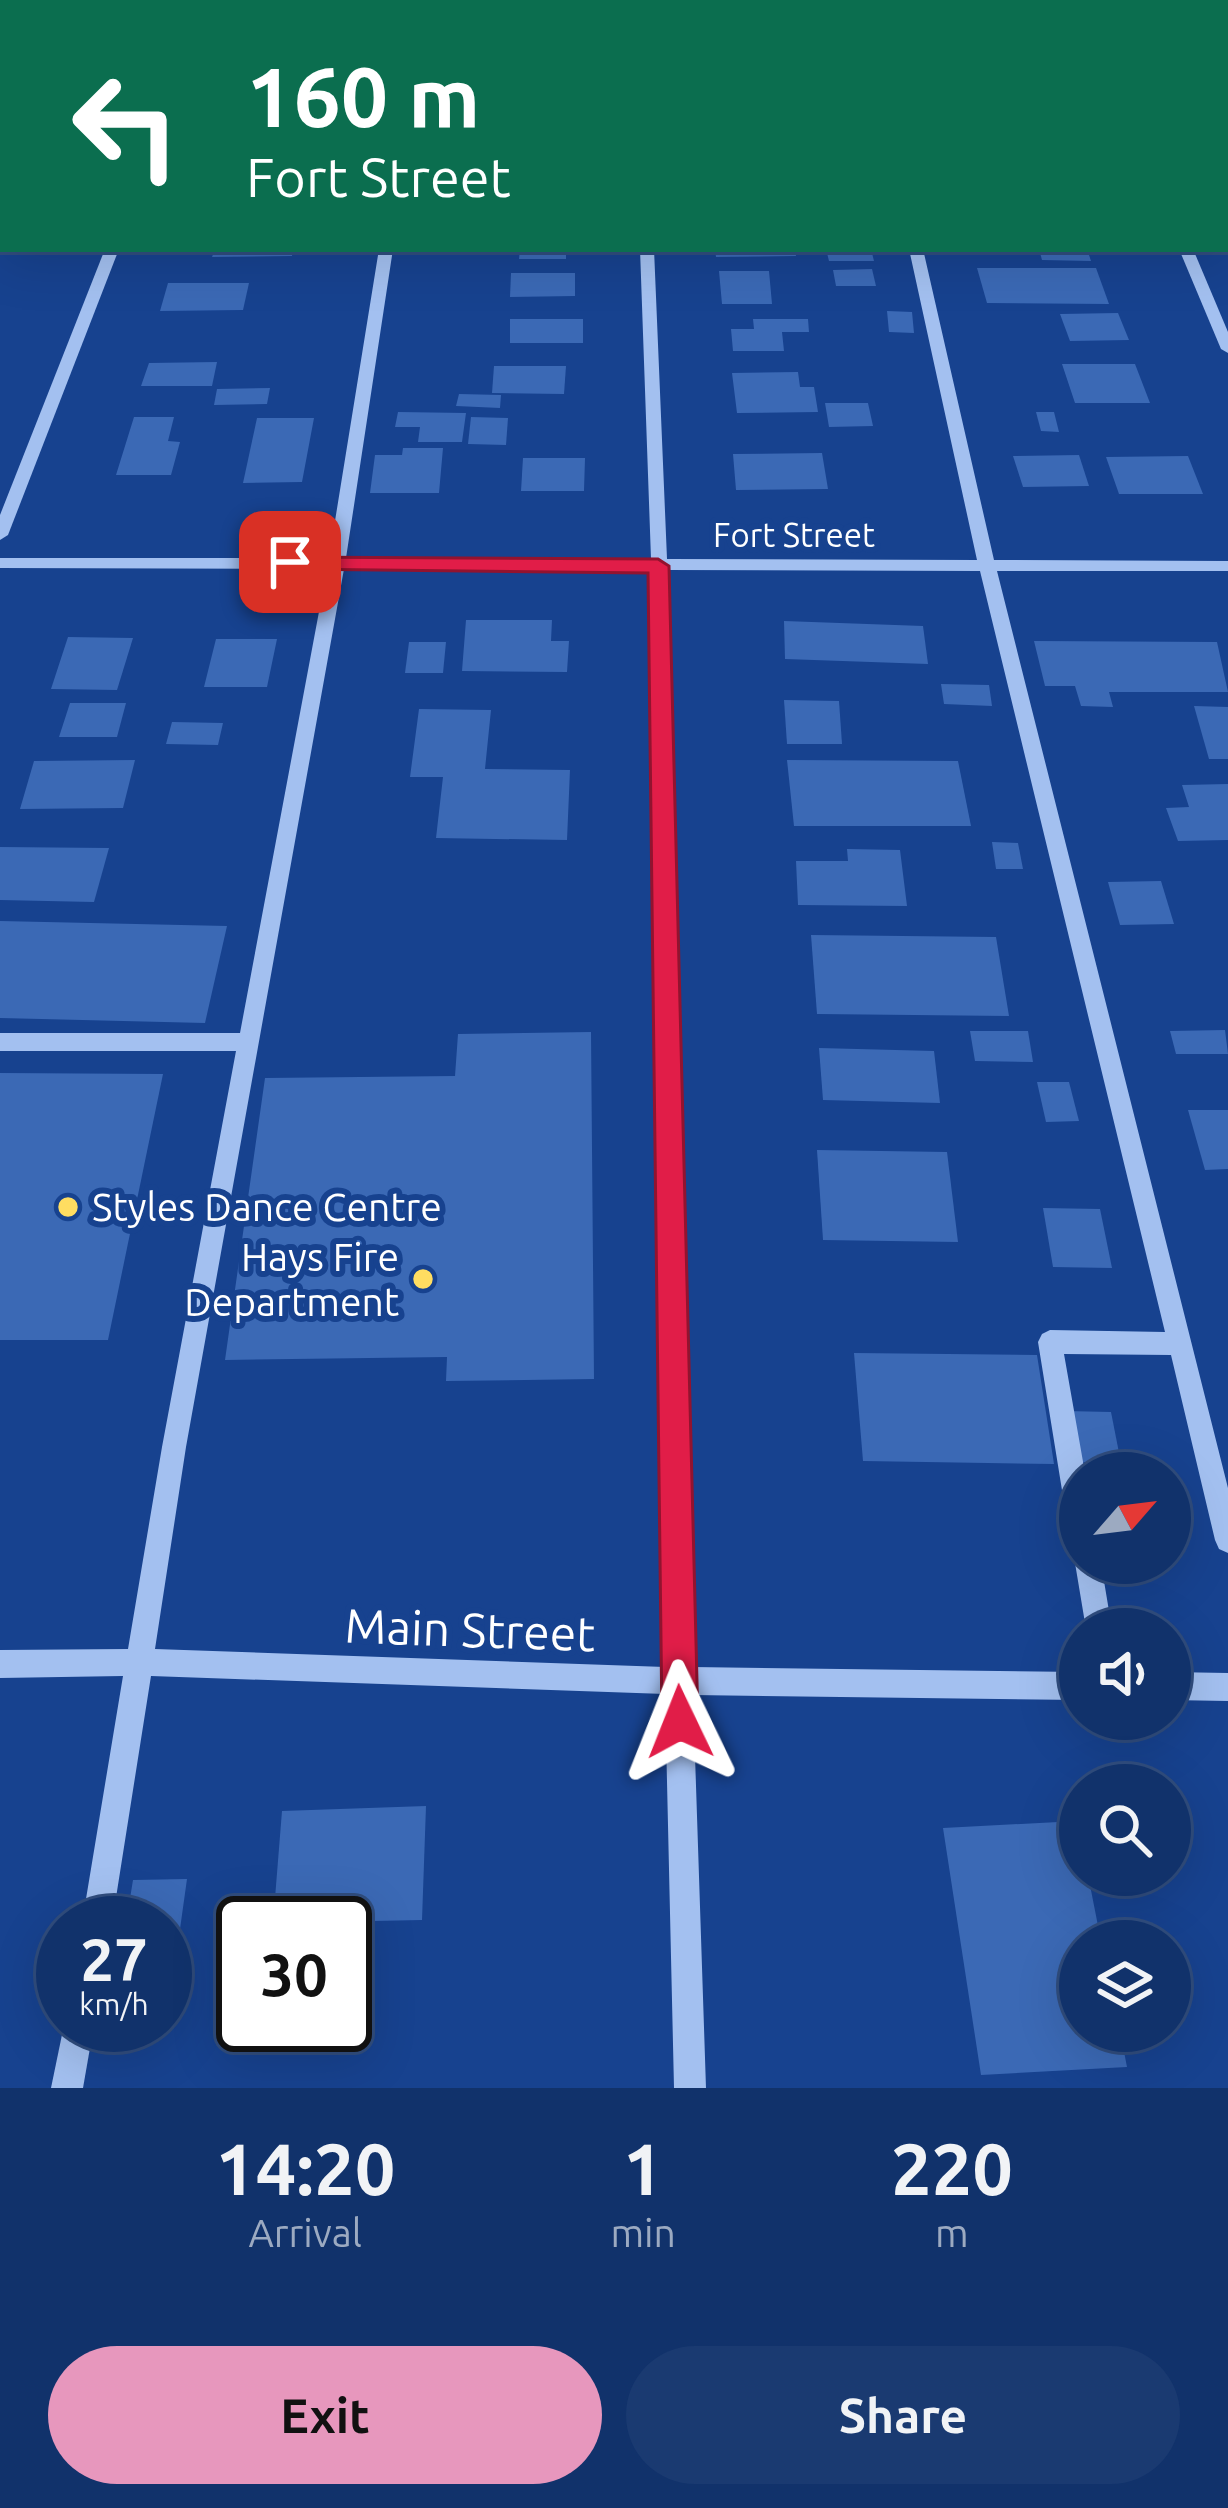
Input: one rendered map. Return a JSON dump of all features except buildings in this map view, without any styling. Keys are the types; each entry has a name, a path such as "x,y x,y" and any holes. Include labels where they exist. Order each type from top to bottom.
{"street":[{"path":"0,535 111,252"},
{"path":"101,1896 336,562 386,252"},
{"path":"646,252 658,566 690,2088"},
{"path":"917,252 1228,1540"},
{"path":"1187,252 1228,350"},
{"name":"Fort Street","path":"0,563 1228,566"},
{"path":"0,1042 249,1042"},
{"path":"1068,1452 1050,1342 1182,1343"},
{"name":"Main Street","path":"0,1664 139,1662 679,1681 1059,1685"},
{"path":"1191,1687 1228,1687"},
{"path":"67,2088 74,2052"}],"place":[{"name":"Styles Dance Centre","path":"68,1207"},
{"name":"Hays Fire Department","path":"423,1279"}],"route":[{"path":"290,562 658,566 680,1722"}]}
